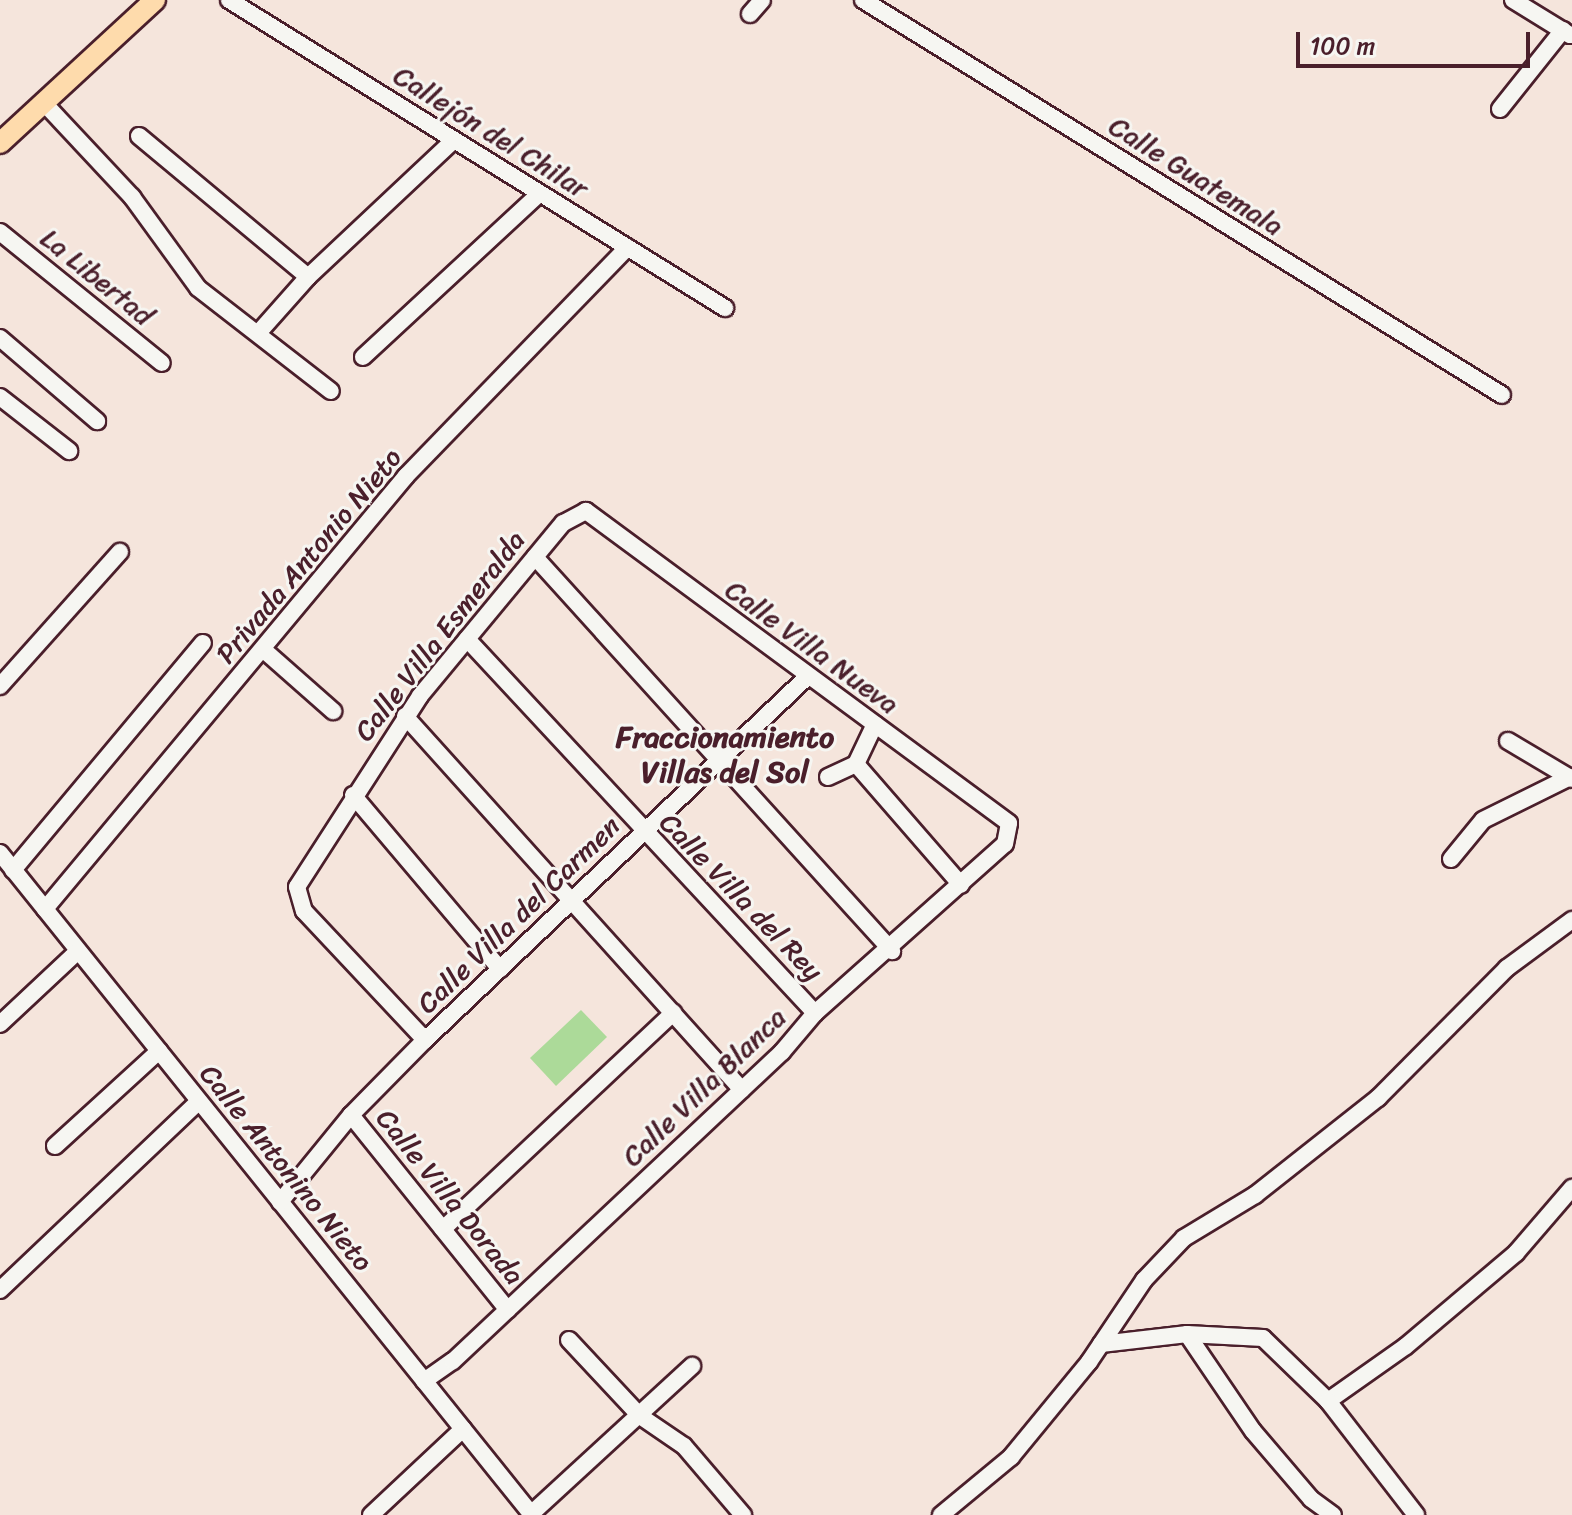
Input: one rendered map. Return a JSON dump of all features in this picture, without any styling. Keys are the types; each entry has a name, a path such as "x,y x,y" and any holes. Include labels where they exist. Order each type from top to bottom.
{"main road":[{"path":"0,143 155,0"}],"street":[{"name":"Callejón del Chilar","path":"229,0 725,308"},
{"path":"750,14 762,0"},
{"name":"Calle Guatemala","path":"863,0 1502,395"},
{"path":"1500,109 1567,33 1513,0"},
{"path":"44,103 132,197 198,288 237,322 260,331 331,391"},
{"path":"139,136 308,277"},
{"path":"260,331 308,277 454,140"},
{"path":"363,357 540,193"},
{"name":"La Libertad","path":"0,232 162,363"},
{"name":"Privada Antonio Nieto","path":"45,909 265,651 406,476 627,248"},
{"path":"0,338 97,421"},
{"path":"0,397 69,451"},
{"name":"Calle Villa Esmeralda","path":"425,1040 304,911 297,887 405,716 563,523 586,511"},
{"name":"Calle Villa Nueva","path":"586,511 806,678 875,724 1009,823"},
{"path":"0,686 120,552"},
{"path":"535,557 892,951"},
{"name":"Calle Villa del Rey","path":"467,639 643,833 815,1013"},
{"path":"13,870 203,643"},
{"path":"265,651 333,711"},
{"name":"Calle Villa del Carmen","path":"280,1202 351,1115 425,1040 806,678"},
{"path":"405,716 742,1090"},
{"path":"828,777 856,764 875,724"},
{"path":"1508,741 1571,778"},
{"path":"856,764 961,885"},
{"path":"1451,859 1483,820 1571,778"},
{"path":"353,795 500,969"},
{"name":"Calle Villa Blanca","path":"424,1381 508,1310 742,1090 815,1013 892,951 1005,844 1009,823"},
{"name":"Calle Antonino Nieto","path":"0,853 532,1514"},
{"path":"941,1515 1011,1457 1101,1344 1144,1280 1184,1238 1255,1195 1378,1098 1507,968 1572,920"},
{"path":"0,1024 78,951"},
{"path":"443,1229 673,1013"},
{"path":"55,1146 159,1051"},
{"path":"0,1290 199,1101"},
{"name":"Calle Villa Dorada","path":"351,1115 508,1310"},
{"path":"1328,1401 1406,1346 1516,1253 1572,1188"},
{"path":"1101,1344 1187,1334 1263,1338 1328,1401 1416,1515"},
{"path":"1187,1334 1253,1431 1311,1499 1333,1515"},
{"path":"569,1340 640,1416 684,1446 743,1515"},
{"path":"532,1514 692,1366"},
{"path":"371,1515 463,1429"}],"green space":[{"path":"581,1010 607,1037 556,1086 530,1058"}],"district":[{"name":"Fraccionamiento Villas del Sol","path":"725,754"}]}
